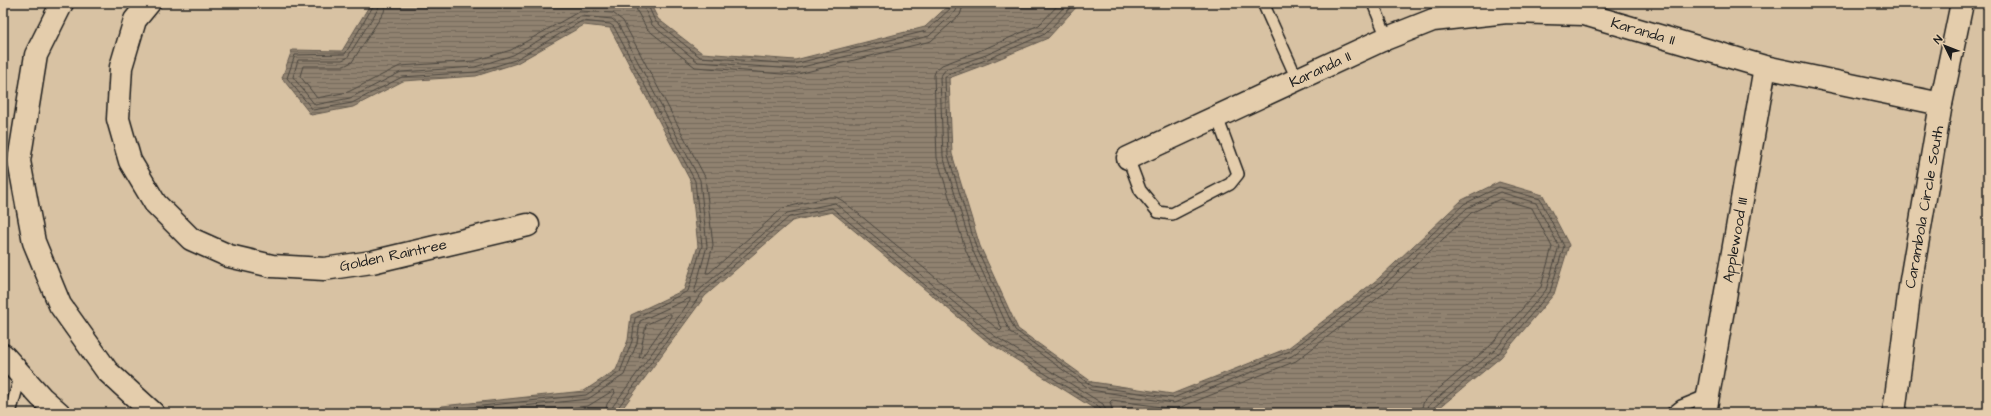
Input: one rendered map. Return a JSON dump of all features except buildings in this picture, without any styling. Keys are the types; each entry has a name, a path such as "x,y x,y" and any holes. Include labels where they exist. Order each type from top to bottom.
{"street":[{"path":"62,3 36,55 11,161 34,242 60,305 107,371 153,413"},
{"name":"Golden Raintree","path":"148,3 135,20 121,67 118,119 130,161 155,203 191,239 229,256 272,266 324,269 372,262 528,225"},
{"name":"Carambola Circle South","path":"1894,413 1911,280 1941,104 1962,3"},
{"name":"Karanda II","path":"1128,158 1387,38 1433,20 1507,12 1584,14 1765,67 1941,104"},
{"name":"Applewood III","path":"1707,404 1765,67"},
{"path":"3,354 41,397 59,413"}],"lane":[{"path":"1263,3 1297,79"},
{"path":"1373,3 1387,38"},
{"path":"1128,158 1140,190 1158,212 1172,214 1230,184 1238,174 1217,117"},
{"path":"10,413 21,374"},
{"path":"1672,413 1681,406 1707,404"}],"water":[{"path":"371,3 650,3 658,19 702,53 795,60 925,27 951,3 1080,3 1048,38 949,78 952,154 980,246 1018,329 1092,382 1172,394 1288,348 1378,279 1462,200 1499,182 1543,195 1569,245 1554,294 1501,357 1433,413 1101,413 988,342 832,212 792,221 705,296 619,413 435,413 442,406 584,391 616,370 628,340 631,315 684,290 698,246 691,182 610,28 584,25 517,63 476,76 403,81 353,107 311,115 282,78 292,50 342,51"}]}
